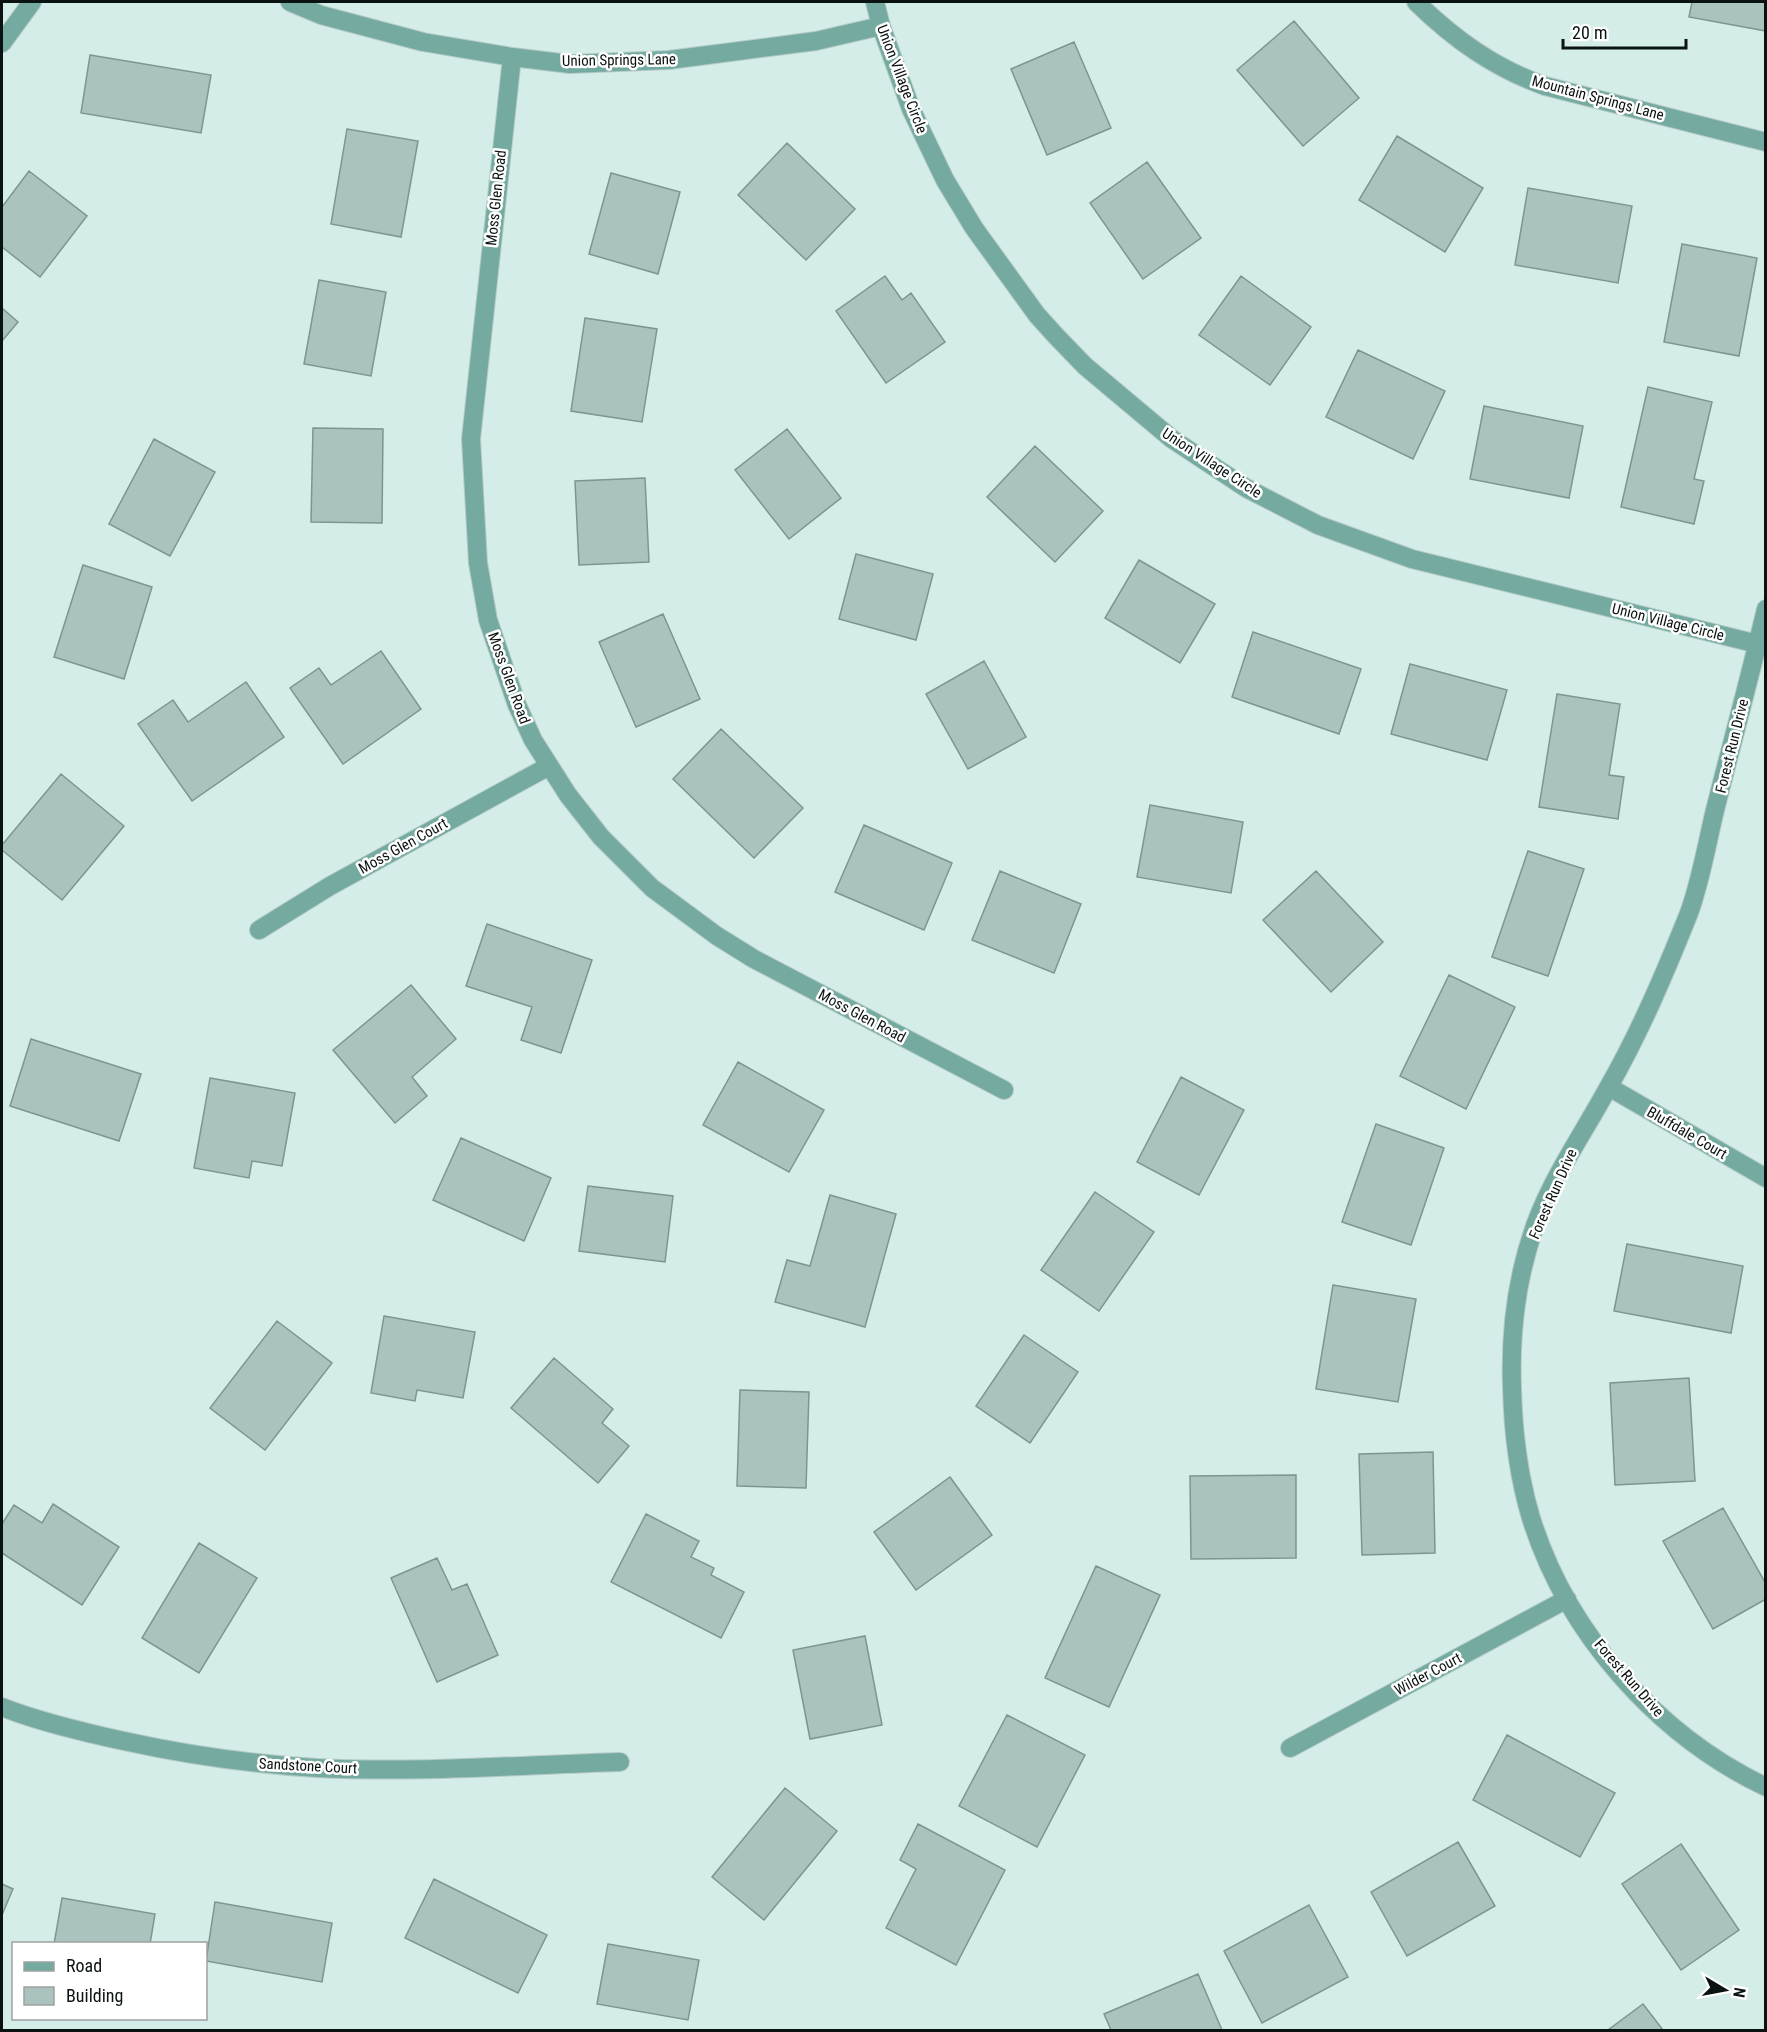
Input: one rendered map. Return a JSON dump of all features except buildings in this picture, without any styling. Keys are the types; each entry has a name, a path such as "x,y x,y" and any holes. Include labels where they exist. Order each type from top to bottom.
{"street":[{"path":"2,43 32,2"},
{"name":"Union Springs Lane","path":"290,2 321,15 423,42 570,64 669,60 816,41 881,26"},
{"name":"Union Village Circle","path":"875,2 881,26 911,109 945,180 974,228 1037,315 1056,336 1085,366 1172,439 1246,488 1318,525 1412,559 1761,645"},
{"name":"Mountain Springs Lane","path":"1416,2 1445,30 1485,59 1524,79 1766,142"},
{"name":"Moss Glen Road","path":"512,57 471,439 478,563 488,620 517,705 533,740 568,795 601,837 652,888 717,936 754,959 1004,1090"},
{"name":"Forest Run Drive","path":"1766,609 1761,645 1691,907 1657,992 1609,1087 1572,1150 1537,1222 1519,1285 1511,1350 1512,1416 1516,1455 1531,1518 1549,1563 1567,1599 1604,1654 1651,1708 1688,1740 1749,1779 1766,1786"},
{"name":"Moss Glen Court","path":"258,930 330,886 549,766"},
{"name":"Bluffdale Court","path":"1609,1087 1766,1178"},
{"name":"Wilder Court","path":"1290,1748 1567,1599"},
{"name":"Sandstone Court","path":"2,1707 91,1734 170,1751 243,1762 317,1768 383,1769 620,1762"}]}
